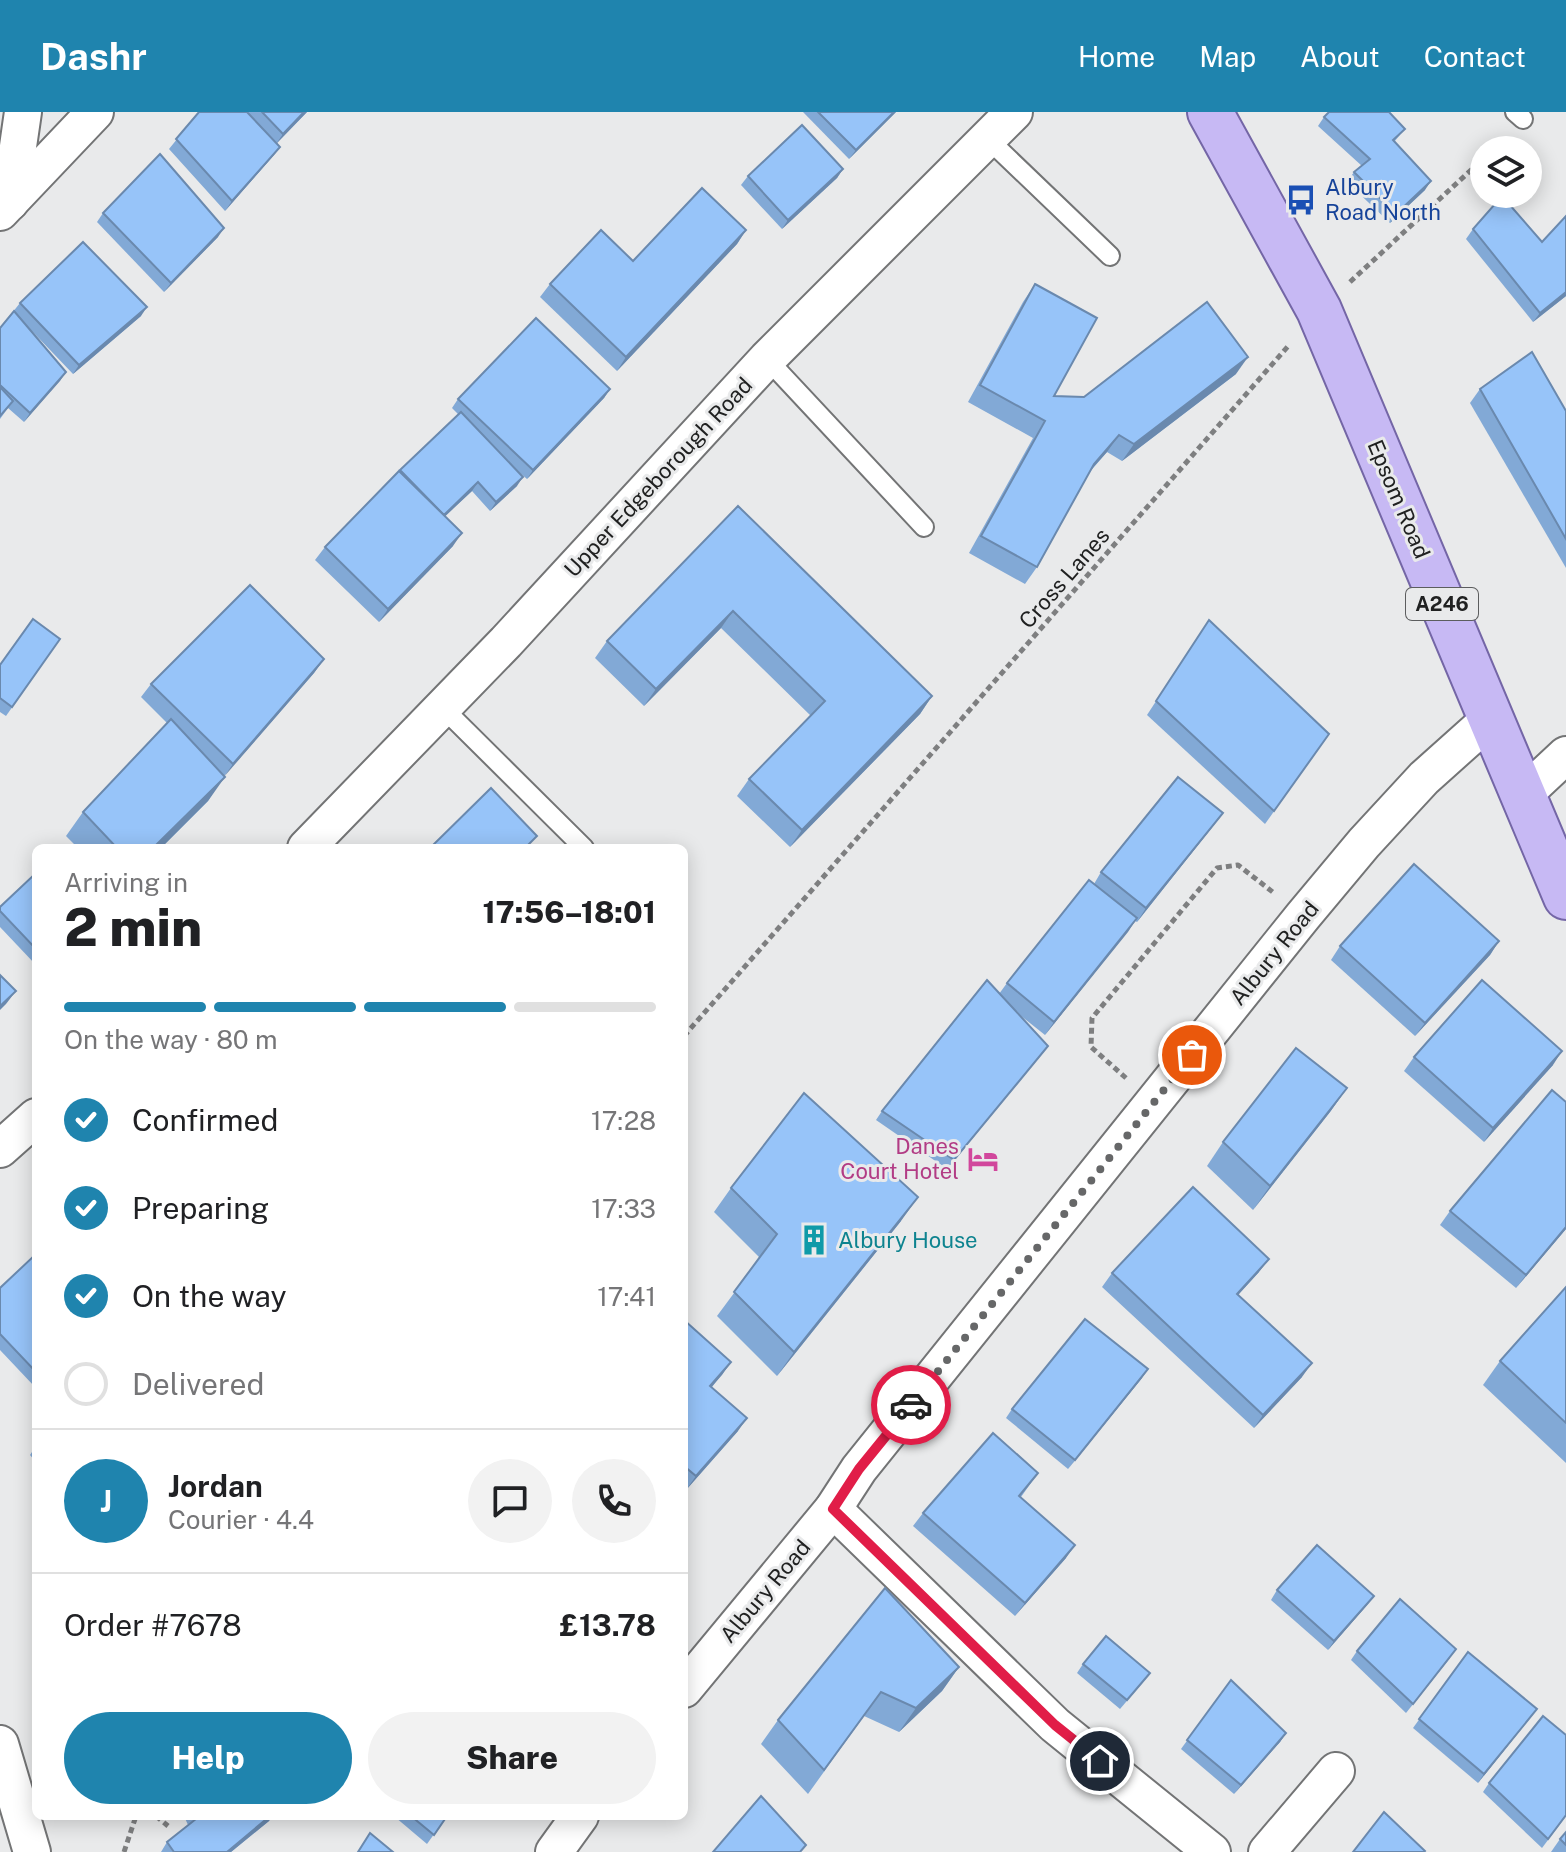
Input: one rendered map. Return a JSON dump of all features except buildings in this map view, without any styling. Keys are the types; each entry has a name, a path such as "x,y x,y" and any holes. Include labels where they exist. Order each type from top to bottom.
{"main road":[{"name":"Epsom Road","path":"1210,112 1319,310 1566,897"}],"street":[{"path":"5,207 23,112"},
{"path":"5,207 95,112"},
{"name":"Upper Edgeborough Road","path":"310,844 506,642 767,359 1014,112"},
{"name":"Albury Road","path":"688,1684 833,1509 859,1469 1303,916 1424,778 1490,719"},
{"path":"1523,795 1566,755"},
{"path":"0,1149 32,1121"},
{"path":"833,1509 1055,1725 1212,1852"},
{"path":"0,1744 32,1852"},
{"path":"1267,1852 1336,1771"},
{"path":"554,1852 577,1820"}],"lane":[{"path":"988,139 1110,256"},
{"path":"767,359 924,527"},
{"path":"442,707 580,844"}],"path":[{"name":"Cross Lanes","path":"688,1031 1319,310 1470,171"},
{"path":"1155,1102 1091,1047 1092,1018 1217,868 1238,865 1303,916"},
{"path":"124,1852 135,1820"},
{"path":"161,1820 168,1826"}],"way so far":[{"path":"911,1405 1192,1055"}],"place":[{"name":"Albury Road North","path":"1301,200"},
{"name":"Danes Court Hotel","path":"983,1159"},
{"name":"Albury House","path":"814,1240"}],"route":[{"path":"911,1405 859,1469 833,1509 1055,1725 1100,1761"}]}
